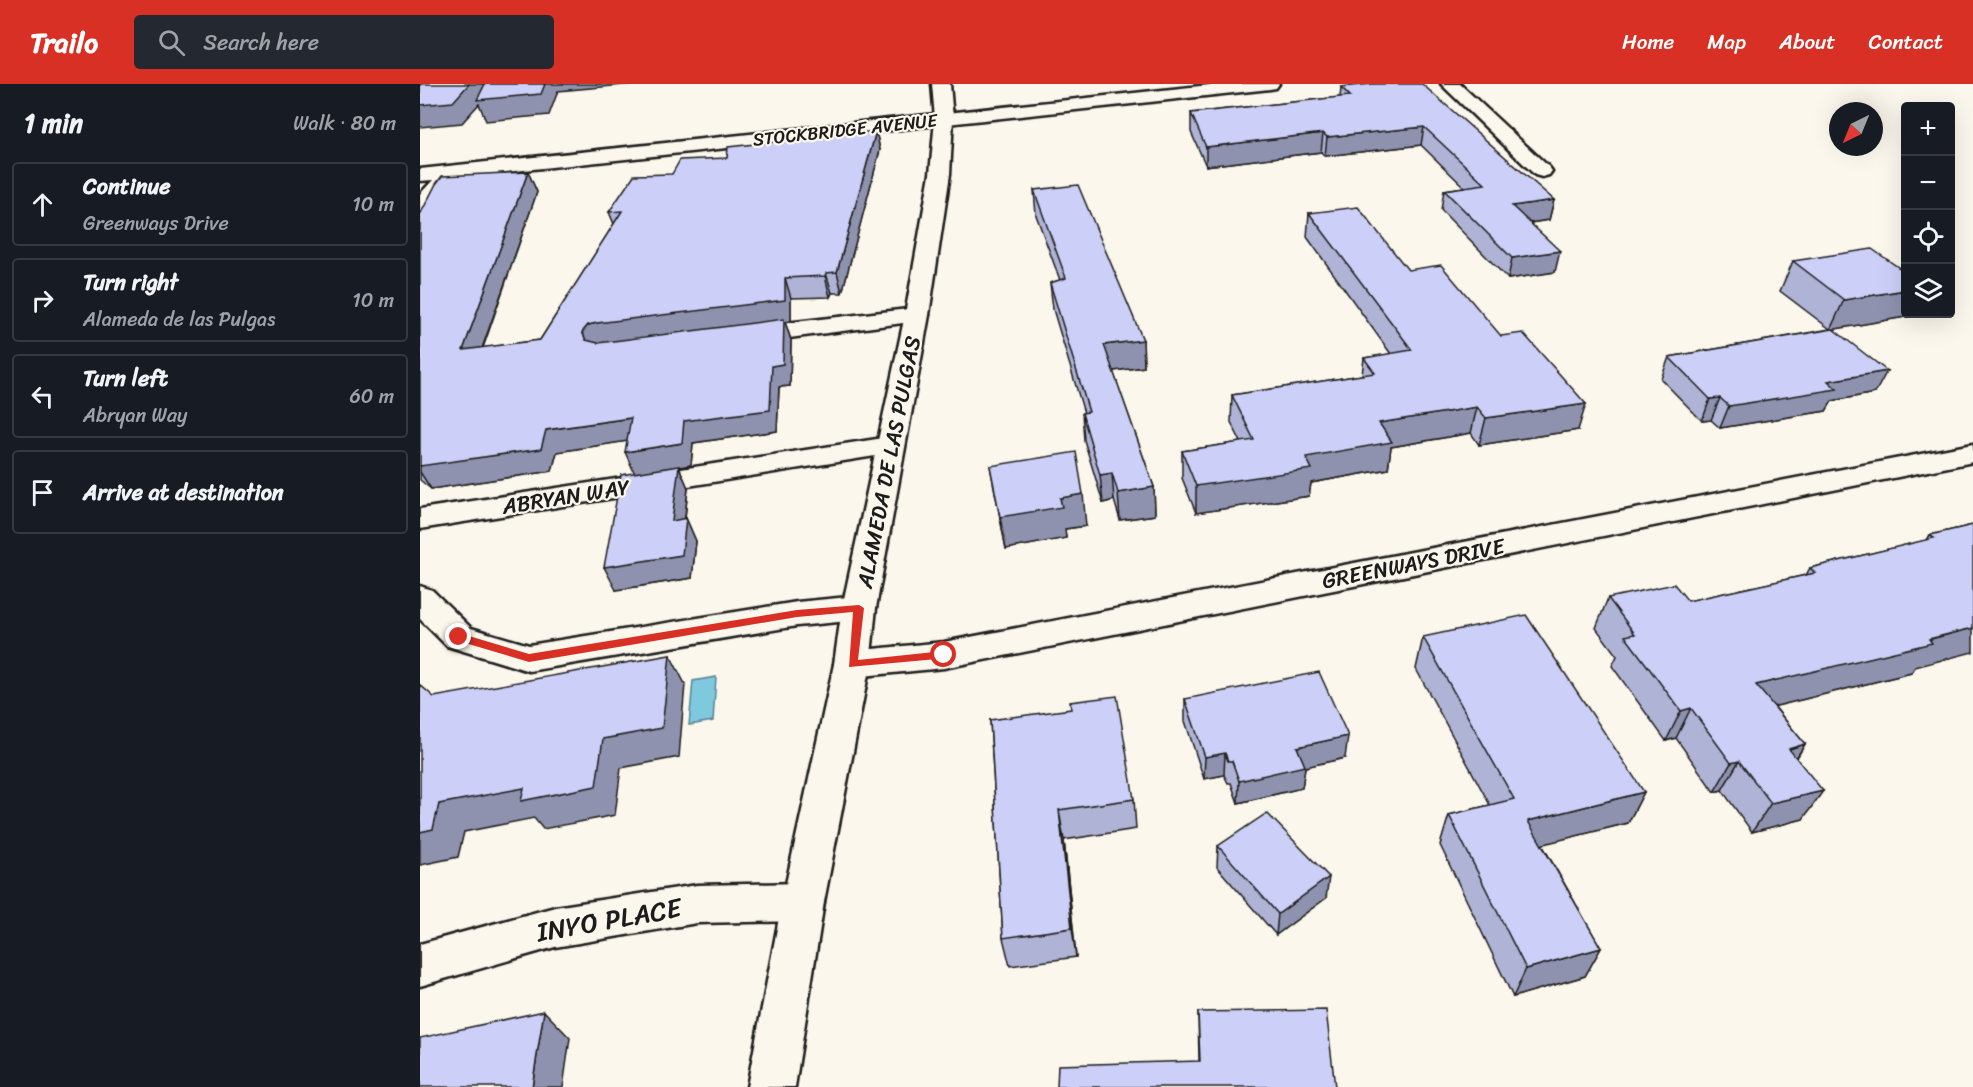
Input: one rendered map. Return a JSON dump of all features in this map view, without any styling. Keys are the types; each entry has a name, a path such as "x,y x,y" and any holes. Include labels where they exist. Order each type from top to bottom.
{"street":[{"name":"ALAMEDA DE LAS PULGAS","path":"771,1087 802,902 852,664 859,608 917,315 940,174 944,119 940,84"},
{"name":"STOCKBRIDGE AVENUE","path":"420,175 1270,84"},
{"path":"1450,84 1542,171"},
{"path":"420,207 452,172"},
{"path":"725,338 917,315"},
{"name":"ABRYAN WAY","path":"420,519 890,446"},
{"name":"GREENWAYS DRIVE","path":"852,664 944,655 1973,453"},
{"path":"420,598 459,637 529,658 797,614 859,608"},
{"name":"INYO PLACE","path":"420,965 555,927 698,904 802,902"}],"water":[{"path":"716,677 713,721 689,725 693,681"}],"building":[{"path":"420,84 469,84 453,102 420,105"},
{"path":"485,84 545,84 541,94 477,100"},
{"path":"1372,84 1422,84 1554,200 1512,206 1560,251 1512,258 1444,190 1485,184 1424,127 1327,137 1323,133 1206,147 1191,113 1350,96 1341,87"},
{"path":"876,131 837,272 826,273 825,276 785,278 785,300 597,323 588,325 582,332 586,340 598,343 784,319 783,364 772,366 770,410 684,421 682,443 625,452 631,418 546,430 541,449 420,466 420,215 442,176 528,172 463,350 540,340 622,211 609,212 634,175 672,174 680,160 727,158 728,147"},
{"path":"1078,185 1143,340 1104,345 1154,487 1118,493 1112,473 1100,475 1082,413 1089,412 1050,283 1066,278 1034,190"},
{"path":"1358,207 1408,270 1441,265 1501,336 1523,333 1586,404 1486,418 1477,407 1379,423 1392,442 1306,457 1312,469 1196,486 1182,451 1254,440 1232,395 1375,373 1364,358 1412,350 1309,213"},
{"path":"1872,249 1901,269 1901,291 1844,300 1793,261"},
{"path":"1833,329 1887,371 1828,381 1837,389 1729,406 1720,398 1710,399 1669,357"},
{"path":"1076,452 1083,494 1060,498 1062,507 1000,517 990,466"},
{"path":"679,466 672,521 686,518 682,555 604,567 621,475"},
{"path":"1973,525 1973,628 1929,639 1932,643 1756,685 1805,744 1789,749 1823,791 1771,803 1739,761 1731,763 1691,708 1681,711 1625,636 1635,634 1608,598 1674,584 1688,601 1815,573 1810,568 1934,538 1930,535"},
{"path":"1526,615 1644,792 1528,821 1601,948 1526,969 1449,815 1514,799 1423,637"},
{"path":"670,655 662,728 603,739 596,786 521,801 524,788 439,804 433,829 420,832 420,685 434,697"},
{"path":"1319,672 1348,736 1297,747 1305,766 1239,781 1232,761 1228,761 1225,753 1205,757 1185,699"},
{"path":"1117,696 1134,799 1059,810 1072,928 1003,938 990,720 1071,709 1070,702"},
{"path":"1267,813 1329,877 1278,914 1218,846"},
{"path":"1326,1010 1335,1087 1057,1087 1058,1065 1200,1061 1198,1012"},
{"path":"544,1011 532,1087 420,1087 420,1038"}],"route":[{"path":"459,637 529,658 797,614 859,608 852,664 944,655"}]}
